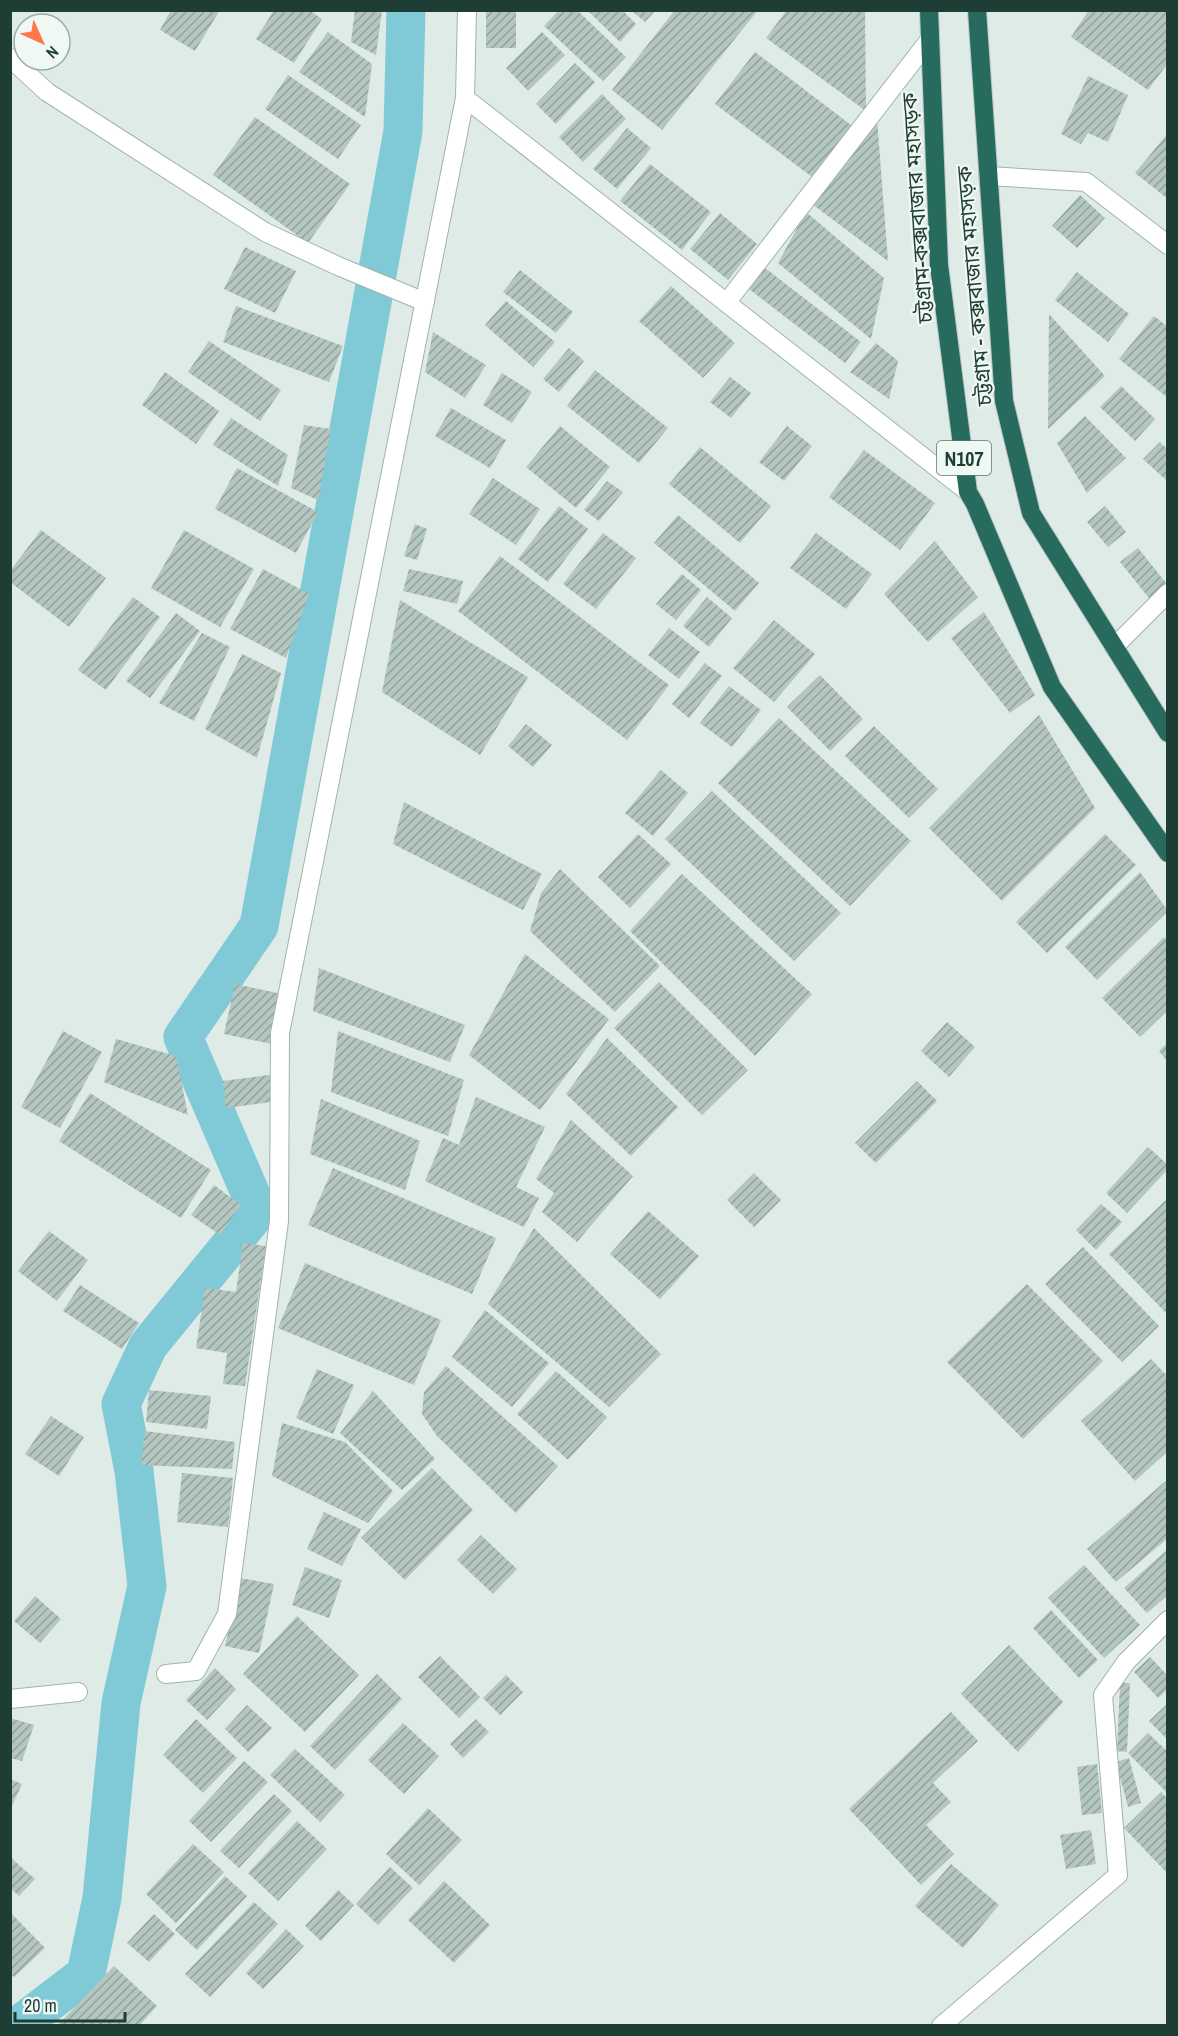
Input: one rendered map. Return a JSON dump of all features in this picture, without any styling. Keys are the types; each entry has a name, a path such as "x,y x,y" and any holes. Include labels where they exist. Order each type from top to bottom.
{"highway":[{"name":"চট্টগ্রাম-কক্সবাজার মহাসড়ক","path":"929,10 939,266 968,492 1052,687 1167,853"},
{"name":"চট্টগ্রাম - কক্সবাজার মহাসড়ক","path":"977,10 1004,401 1031,513 1167,734"}],"street":[{"path":"166,1674 196,1671 227,1614 279,1221 280,1033 465,98 467,10"},
{"path":"727,302 930,39"},
{"path":"10,58 47,92 265,231 338,266 425,302"},
{"path":"465,98 968,492"},
{"path":"988,176 1086,182 1167,244"},
{"path":"1114,647 1167,592"},
{"path":"942,2025 1118,1875 1103,1695 1126,1662 1167,1620"},
{"path":"10,1699 78,1692"}],"building":[{"path":"171,10 220,10 195,51 160,30"},
{"path":"274,10 309,10 322,19 294,63 256,39"},
{"path":"355,10 382,10 376,55 351,42"},
{"path":"486,10 516,10 516,48 486,48"},
{"path":"559,10 577,10 626,57 603,81 544,26"},
{"path":"587,10 622,10 636,24 620,42"},
{"path":"631,10 656,10 645,22"},
{"path":"675,10 758,10 662,130 612,90"},
{"path":"787,10 865,10 866,111 766,38"},
{"path":"1089,10 1168,10 1168,63 1148,90 1071,37"},
{"path":"328,32 372,64 365,117 299,72"},
{"path":"542,32 565,55 528,91 506,68"},
{"path":"755,52 855,128 816,180 715,104"},
{"path":"575,63 595,82 556,124 536,104"},
{"path":"288,75 361,125 338,159 265,109"},
{"path":"1088,76 1128,95 1108,142 1088,133 1081,144 1061,134"},
{"path":"602,94 626,119 583,162 559,137"},
{"path":"255,117 350,184 308,243 213,175"},
{"path":"877,119 888,261 812,204"},
{"path":"627,128 651,148 617,189 593,169"},
{"path":"1168,133 1168,199 1135,173"},
{"path":"650,164 711,212 682,250 620,201"},
{"path":"1080,195 1105,218 1077,248 1052,226"},
{"path":"806,212 884,278 871,339 778,263"},
{"path":"720,213 757,244 728,280 690,249"},
{"path":"245,247 296,271 275,313 224,289"},
{"path":"765,268 861,342 845,363 749,289"},
{"path":"520,270 573,312 556,333 503,292"},
{"path":"1077,272 1129,314 1108,342 1055,300"},
{"path":"671,286 735,343 703,378 639,321"},
{"path":"506,301 555,342 533,367 485,325"},
{"path":"236,306 343,346 329,382 223,342"},
{"path":"1049,314 1105,376 1048,429"},
{"path":"1154,316 1168,327 1168,398 1119,359"},
{"path":"433,332 486,365 465,398 425,372"},
{"path":"209,341 281,390 260,421 188,372"},
{"path":"876,343 898,361 889,399 850,372"},
{"path":"569,348 584,361 559,392 543,379"},
{"path":"595,370 668,428 639,463 567,406"},
{"path":"165,372 219,411 196,444 142,405"},
{"path":"502,373 532,392 512,423 483,405"},
{"path":"730,377 751,393 731,418 710,402"},
{"path":"1121,386 1155,419 1135,441 1100,407"},
{"path":"451,408 506,440 490,468 435,436"},
{"path":"1085,416 1126,458 1087,493 1057,443"},
{"path":"231,418 288,455 278,486 213,445"},
{"path":"304,425 331,429 318,500 291,488"},
{"path":"560,426 610,467 576,508 526,467"},
{"path":"787,426 812,446 784,481 759,462"},
{"path":"1160,442 1168,450 1168,482 1143,459"},
{"path":"700,447 771,506 740,543 669,484"},
{"path":"864,450 935,503 900,550 829,497"},
{"path":"237,468 318,512 296,553 215,509"},
{"path":"493,478 540,509 516,545 469,514"},
{"path":"607,481 623,492 599,521 584,510"},
{"path":"559,506 588,529 548,582 518,559"},
{"path":"1105,506 1126,532 1108,547 1087,522"},
{"path":"678,515 759,583 735,611 654,543"},
{"path":"415,524 427,529 417,560 404,556"},
{"path":"41,530 106,578 69,627 10,582 10,571"},
{"path":"184,530 254,569 220,627 151,588"},
{"path":"603,533 636,558 596,609 563,584"},
{"path":"816,533 872,574 846,609 790,568"},
{"path":"935,541 978,597 928,642 884,594"},
{"path":"1138,548 1167,584 1149,598 1120,562"},
{"path":"500,556 669,685 627,740 458,611"},
{"path":"263,569 309,594 286,658 230,629"},
{"path":"409,569 463,581 457,604 403,591"},
{"path":"682,574 701,590 676,620 656,604"},
{"path":"133,597 160,617 106,690 78,670"},
{"path":"707,597 732,618 709,647 683,626"},
{"path":"400,600 528,677 480,755 382,692"},
{"path":"984,612 1035,695 1010,713 951,638"},
{"path":"176,613 200,631 150,698 126,681"},
{"path":"774,620 815,654 774,702 733,668"},
{"path":"669,628 700,652 679,679 648,655"},
{"path":"202,633 230,647 194,721 159,703"},
{"path":"242,654 281,673 257,758 205,729"},
{"path":"705,663 722,676 689,718 672,704"},
{"path":"820,675 863,719 830,751 787,707"},
{"path":"729,686 761,710 732,747 700,723"},
{"path":"1039,715 1095,808 1002,901 929,828"},
{"path":"779,718 911,841 850,906 718,783"},
{"path":"526,724 552,745 533,767 508,746"},
{"path":"874,726 938,789 909,818 845,756"},
{"path":"661,770 688,793 653,836 625,813"},
{"path":"712,791 841,913 794,961 665,839"},
{"path":"404,802 542,874 523,910 393,844"},
{"path":"638,834 671,864 630,908 598,877"},
{"path":"1105,834 1136,865 1047,953 1016,922"},
{"path":"560,869 660,966 615,1012 530,931 541,893"},
{"path":"1140,872 1168,911 1097,980 1065,947"},
{"path":"682,874 812,994 755,1056 630,931"},
{"path":"1164,937 1168,941 1168,1010 1140,1037 1102,998"},
{"path":"525,954 609,1019 540,1110 469,1055"},
{"path":"319,968 465,1025 450,1062 313,1011"},
{"path":"659,982 748,1070 702,1115 614,1028"},
{"path":"235,984 282,994 272,1044 224,1034"},
{"path":"947,1022 975,1047 949,1077 921,1051"},
{"path":"63,1031 102,1052 60,1128 21,1107"},
{"path":"338,1031 464,1080 448,1136 331,1092"},
{"path":"607,1038 678,1107 631,1156 566,1094"},
{"path":"116,1039 176,1056 188,1115 104,1082"},
{"path":"1168,1042 1168,1062 1159,1051"},
{"path":"276,1074 279,1101 226,1108 223,1081"},
{"path":"917,1081 937,1101 876,1163 855,1143"},
{"path":"90,1093 211,1170 181,1218 59,1141"},
{"path":"476,1097 545,1127 516,1187 539,1198 524,1227 425,1181 443,1138 459,1145"},
{"path":"321,1099 420,1141 405,1190 310,1154"},
{"path":"571,1120 633,1176 577,1242 542,1212 554,1193 536,1179"},
{"path":"1148,1147 1168,1165 1168,1169 1127,1213 1106,1193"},
{"path":"333,1168 496,1238 472,1294 308,1225"},
{"path":"754,1173 781,1200 754,1227 727,1200"},
{"path":"214,1185 241,1205 220,1235 191,1215"},
{"path":"1168,1198 1168,1309 1165,1312 1109,1254"},
{"path":"1101,1204 1122,1222 1096,1250 1076,1230"},
{"path":"648,1211 699,1256 660,1299 610,1254"},
{"path":"534,1228 661,1354 609,1407 488,1304"},
{"path":"49,1231 88,1260 57,1301 18,1271"},
{"path":"243,1243 266,1246 245,1386 223,1384 227,1353 196,1348 205,1288 236,1292"},
{"path":"1083,1247 1159,1326 1122,1362 1045,1284"},
{"path":"305,1263 441,1320 414,1385 278,1328"},
{"path":"1027,1284 1103,1361 1023,1439 947,1362"},
{"path":"80,1285 139,1323 122,1349 63,1311"},
{"path":"485,1310 549,1363 512,1407 452,1357"},
{"path":"1151,1359 1168,1377 1168,1451 1135,1481 1081,1421"},
{"path":"446,1366 558,1466 516,1513 437,1436 422,1414 424,1392"},
{"path":"317,1369 354,1385 333,1434 296,1418"},
{"path":"556,1371 607,1417 568,1460 517,1414"},
{"path":"149,1390 211,1396 207,1429 146,1422"},
{"path":"373,1391 435,1459 402,1490 340,1433"},
{"path":"51,1416 84,1437 59,1476 25,1454"},
{"path":"282,1423 345,1442 393,1491 368,1523 272,1476"},
{"path":"145,1431 235,1442 232,1469 141,1465"},
{"path":"432,1468 473,1510 405,1580 361,1538"},
{"path":"182,1473 233,1478 228,1527 177,1522"},
{"path":"1168,1479 1168,1538 1116,1582 1087,1549"},
{"path":"324,1512 361,1529 342,1566 307,1549"},
{"path":"481,1535 517,1569 493,1594 457,1560"},
{"path":"1168,1549 1168,1595 1147,1613 1124,1588"},
{"path":"1084,1565 1140,1625 1104,1658 1048,1598"},
{"path":"305,1567 342,1580 329,1618 292,1605"},
{"path":"240,1578 274,1584 259,1653 225,1646"},
{"path":"35,1596 61,1619 40,1643 14,1621"},
{"path":"1051,1610 1098,1660 1079,1678 1033,1628"},
{"path":"297,1616 359,1675 305,1732 243,1674"},
{"path":"1009,1645 1063,1702 1018,1752 961,1694"},
{"path":"440,1656 480,1697 459,1718 418,1677"},
{"path":"1150,1657 1168,1676 1168,1689 1158,1698 1134,1672"},
{"path":"215,1668 236,1689 207,1720 186,1700"},
{"path":"377,1674 402,1699 335,1770 310,1746"},
{"path":"506,1675 523,1692 500,1715 483,1698"},
{"path":"1120,1683 1130,1683 1127,1752 1117,1751"},
{"path":"1168,1703 1168,1740 1149,1721"},
{"path":"247,1705 272,1728 248,1752 225,1729"},
{"path":"951,1712 978,1741 933,1783 951,1802 926,1825 954,1854 921,1885 849,1809"},
{"path":"10,1718 34,1725 22,1761 10,1758"},
{"path":"196,1719 237,1758 203,1793 163,1755"},
{"path":"476,1719 489,1732 463,1758 450,1744"},
{"path":"403,1723 439,1756 404,1794 368,1760"},
{"path":"1148,1733 1168,1752 1168,1794 1128,1753"},
{"path":"295,1749 345,1795 320,1822 270,1775"},
{"path":"1129,1758 1141,1803 1128,1807 1116,1762"},
{"path":"244,1761 268,1782 211,1842 189,1821"},
{"path":"1097,1764 1102,1813 1082,1815 1077,1767"},
{"path":"10,1779 22,1784 10,1810"},
{"path":"1161,1792 1168,1799 1166,1872 1124,1828"},
{"path":"274,1794 292,1811 239,1868 220,1851"},
{"path":"428,1808 462,1840 419,1885 386,1854"},
{"path":"297,1821 327,1849 278,1901 248,1873"},
{"path":"1091,1830 1096,1864 1066,1869 1060,1835"},
{"path":"193,1844 224,1872 176,1923 146,1894"},
{"path":"10,1857 35,1879 19,1896 10,1888"},
{"path":"951,1864 999,1905 963,1948 915,1906"},
{"path":"390,1867 413,1888 378,1925 356,1904"},
{"path":"225,1876 247,1896 197,1950 175,1930"},
{"path":"444,1881 490,1925 454,1963 408,1920"},
{"path":"338,1890 354,1905 321,1941 305,1926"},
{"path":"254,1902 278,1924 210,1997 185,1974"},
{"path":"10,1912 45,1948 14,1977 10,1974"},
{"path":"154,1914 175,1934 149,1962 127,1943"},
{"path":"286,1929 304,1946 263,1989 246,1973"},
{"path":"114,1966 157,2006 139,2026 57,2026"}],"waterway":[{"path":"18,2026 86,1974 102,1898 121,1703 147,1586 134,1471 121,1404 148,1346 258,1211 183,1037 259,926 403,131 406,10"}]}
